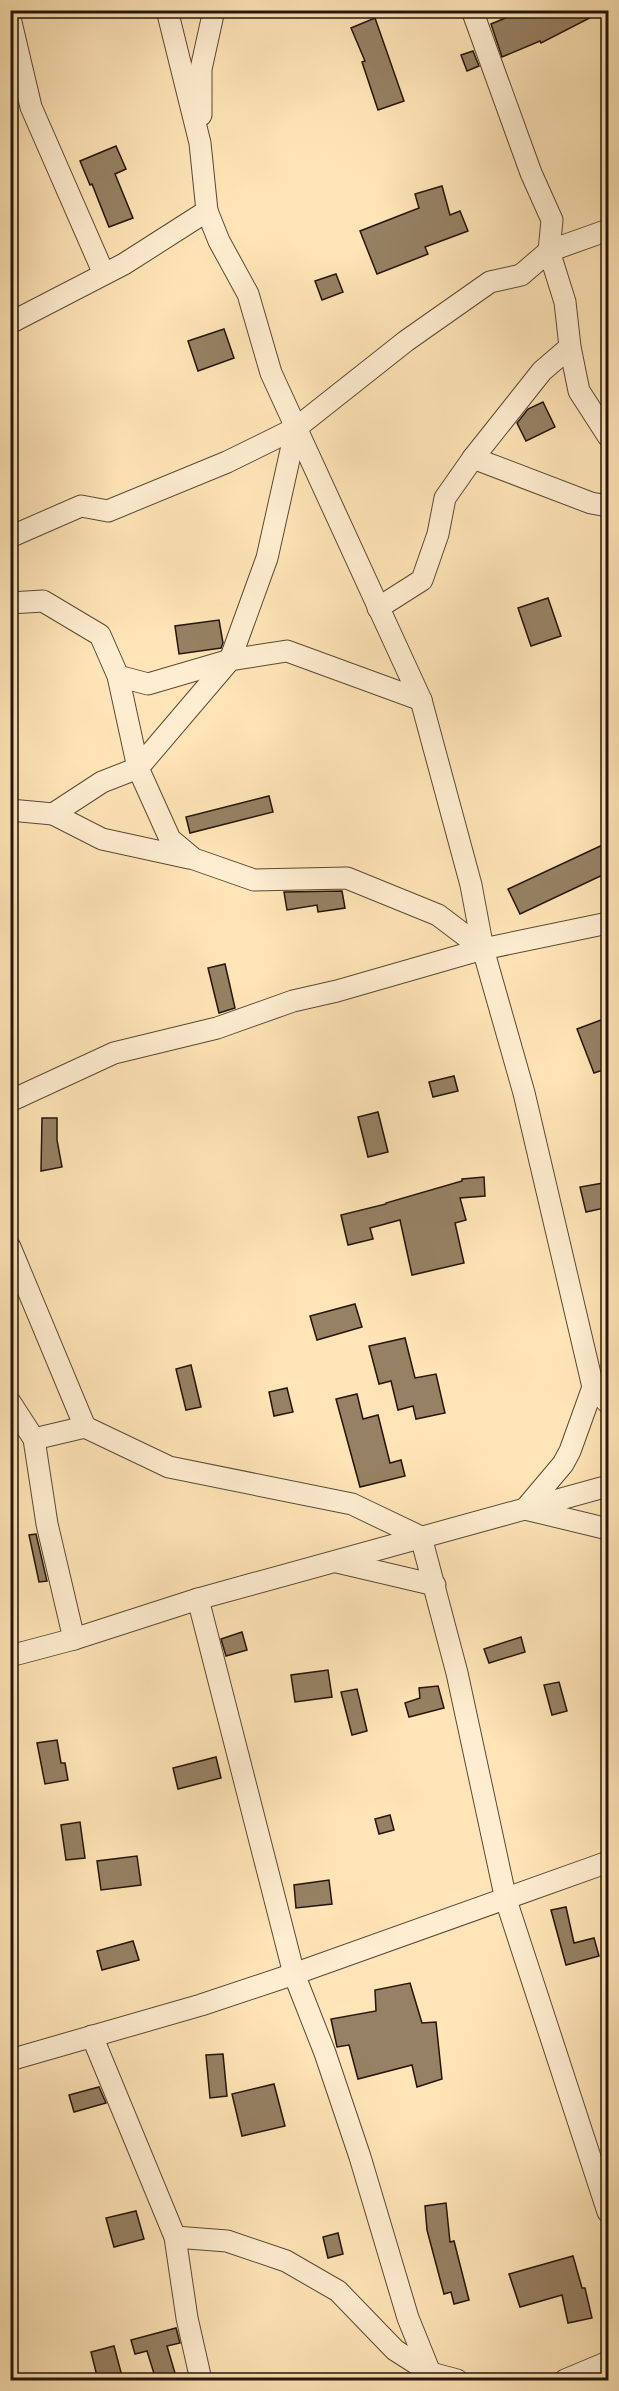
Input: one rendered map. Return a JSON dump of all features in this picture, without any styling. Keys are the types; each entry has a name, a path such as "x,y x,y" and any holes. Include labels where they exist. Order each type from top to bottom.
{"street":[{"path":"167,10 200,143"},
{"path":"214,10 201,69 200,143 207,211 219,241 248,294 271,372 421,700 471,885 483,949 524,1093 593,1387 609,1403"},
{"path":"472,10 531,173 552,220 549,251 565,303 570,347 579,391 609,436"},
{"path":"10,18 31,107 104,274"},
{"path":"10,323 104,274 207,211"},
{"path":"10,537 81,506 108,511 226,462 296,428 406,341 490,282 521,275 549,251 609,230"},
{"path":"378,608 422,580 438,534 446,498 473,458 542,371 570,347"},
{"path":"53,814 102,782 138,768 230,660 267,558 296,428"},
{"path":"473,458 591,503 609,506"},
{"path":"10,603 43,602 100,635 118,676 138,768 170,839 195,859"},
{"path":"118,676 148,684 230,660 287,651 421,700"},
{"path":"10,810 53,814 102,838 195,859 254,880 347,878 438,915 483,949"},
{"path":"10,1101 114,1053 218,1028 293,1001 337,991 483,949 609,923"},
{"path":"10,1247 85,1427"},
{"path":"525,1509 563,1464 570,1451 593,1387"},
{"path":"10,1402 34,1439 46,1524 74,1639"},
{"path":"34,1439 85,1427 169,1467 352,1503 422,1536 506,1900 600,2192 609,2212"},
{"path":"10,1656 74,1639 198,1599 609,1486"},
{"path":"525,1509 609,1529"},
{"path":"333,1561 435,1585"},
{"path":"198,1599 294,1974 325,2053 360,2157 408,2318 432,2377"},
{"path":"10,2060 201,2005 609,1862"},
{"path":"92,2036 175,2237 187,2318 201,2380"},
{"path":"175,2237 227,2241 286,2261 338,2291 395,2350 432,2377 457,2380"},
{"path":"565,2380 609,2362"}],"building":[{"path":"525,10 605,10 541,43 540,41 502,57 491,24"},
{"path":"375,18 404,101 378,110 362,62 365,61 351,28"},
{"path":"473,51 479,66 467,71 461,55"},
{"path":"116,146 126,169 115,174 133,218 109,227 80,161"},
{"path":"442,186 450,215 460,211 468,231 425,247 428,254 377,274 360,231 419,208 415,194"},
{"path":"336,274 343,292 322,300 315,281"},
{"path":"224,329 234,358 198,371 188,341"},
{"path":"543,402 555,427 526,441 517,423 528,409"},
{"path":"548,598 561,636 531,646 518,608"},
{"path":"219,620 223,643 221,648 179,654 175,626"},
{"path":"269,796 273,812 190,833 186,817"},
{"path":"609,842 609,872 520,914 508,889"},
{"path":"342,891 345,908 318,912 317,905 287,910 284,892"},
{"path":"225,964 235,1008 219,1013 208,968"},
{"path":"609,1017 609,1068 594,1073 577,1029"},
{"path":"454,1076 458,1091 433,1097 429,1082"},
{"path":"378,1112 388,1152 368,1157 358,1117"},
{"path":"42,1118 57,1118 57,1140 62,1167 41,1171"},
{"path":"484,1177 485,1196 460,1198 466,1220 455,1223 464,1263 412,1275 400,1220 370,1228 373,1239 348,1245 341,1215 386,1204 462,1181 462,1179"},
{"path":"609,1182 609,1207 586,1212 580,1187"},
{"path":"355,1304 362,1327 317,1340 310,1316"},
{"path":"405,1338 415,1378 436,1374 445,1413 416,1419 413,1406 398,1410 391,1381 379,1384 369,1346"},
{"path":"191,1365 201,1407 186,1410 176,1369"},
{"path":"287,1388 293,1412 274,1416 269,1392"},
{"path":"357,1394 363,1419 378,1415 390,1463 401,1460 405,1476 360,1487 336,1399"},
{"path":"36,1534 47,1581 39,1582 29,1535"},
{"path":"242,1632 247,1650 226,1656 221,1639"},
{"path":"521,1637 525,1652 489,1663 484,1649"},
{"path":"328,1670 332,1697 295,1702 291,1675"},
{"path":"559,1682 567,1711 552,1715 544,1685"},
{"path":"438,1686 444,1708 409,1717 405,1703 420,1698 419,1688"},
{"path":"357,1689 367,1731 352,1735 341,1692"},
{"path":"57,1740 61,1763 65,1763 68,1780 45,1784 37,1743"},
{"path":"216,1757 221,1778 178,1789 173,1768"},
{"path":"390,1815 394,1830 379,1834 375,1819"},
{"path":"80,1822 85,1858 66,1860 61,1825"},
{"path":"137,1856 141,1885 101,1890 97,1861"},
{"path":"329,1880 332,1904 296,1908 294,1885"},
{"path":"566,1907 574,1943 594,1938 599,1956 566,1965 551,1910"},
{"path":"133,1941 139,1960 102,1970 97,1951"},
{"path":"410,1983 422,2023 436,2022 442,2079 417,2087 412,2065 358,2079 349,2045 337,2047 331,2019 376,2011 375,1990"},
{"path":"223,2054 227,2096 210,2098 206,2055"},
{"path":"274,2084 285,2126 242,2136 232,2094"},
{"path":"99,2087 106,2103 74,2112 69,2095"},
{"path":"446,2203 450,2242 454,2241 469,2300 454,2304 451,2292 444,2294 427,2230 425,2206"},
{"path":"136,2211 144,2239 114,2247 106,2218"},
{"path":"338,2233 343,2254 328,2258 323,2237"},
{"path":"573,2256 582,2288 585,2288 592,2318 568,2323 562,2295 520,2307 509,2274"},
{"path":"176,2328 180,2343 167,2346 177,2380 156,2380 147,2351 135,2354 131,2340"},
{"path":"114,2346 123,2380 98,2380 91,2352"}]}
